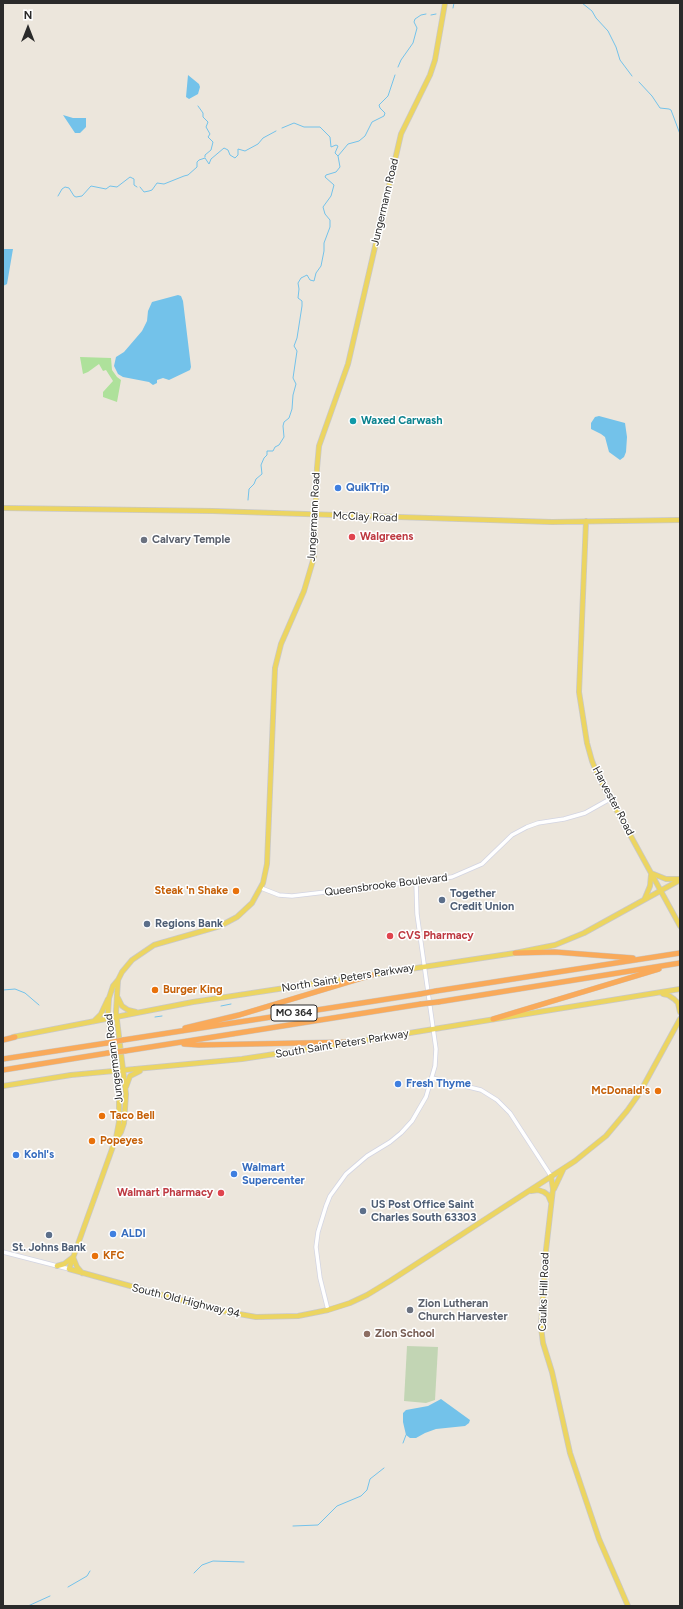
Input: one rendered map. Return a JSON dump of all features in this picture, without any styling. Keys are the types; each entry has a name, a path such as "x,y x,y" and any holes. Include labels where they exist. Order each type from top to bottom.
{"highway":[{"path":"515,953 555,952 644,959"},
{"name":"MO 364","path":"3,1059 680,953"},
{"name":"MO 364","path":"3,1072 108,1053 680,963"},
{"path":"494,1020 525,1009 638,976 671,964"},
{"path":"169,1033 198,1024 238,1015 372,975"},
{"path":"3,1039 15,1037"},
{"path":"175,1043 199,1045 351,1042"}],"main road":[{"name":"Jungermann Road","path":"69,1269 116,1138 119,1105 108,1019 109,998 112,986 132,960 154,945 214,928 234,920 248,908 261,888 267,864 275,668 282,639 311,574 314,557 319,446 348,364 401,134 430,75 435,60 445,3"},
{"name":"McClay Road","path":"3,508 213,511 531,522 680,520"},
{"name":"Harvester Road","path":"586,521 579,692 584,729 592,761 610,799 680,926"},
{"path":"645,899 650,886 651,873 666,879 680,879"},
{"name":"North Saint Peters Parkway","path":"15,1037 191,1003 515,953 565,942 680,879"},
{"name":"Jungermann Road","path":"116,1138 121,1132 124,1123 126,1089 116,1017 118,980"},
{"name":"South Saint Peters Parkway","path":"3,1086 71,1075 247,1058 434,1030 680,989"},
{"path":"657,993 672,996 678,1002 680,1012"},
{"path":"117,994 122,1006 128,1010 140,1012"},
{"path":"92,1022 101,1014 109,998"},
{"path":"551,1176 582,1156 601,1140 627,1111 639,1094 680,1019"},
{"path":"126,1089 130,1076 142,1069"},
{"path":"552,1194 564,1168"},
{"name":"South Old Highway 94","path":"69,1269 233,1314 281,1318 298,1316 328,1310 350,1303 382,1287 526,1194 551,1176"},
{"name":"Caulks Hill Road","path":"551,1176 553,1185 543,1292 543,1343 552,1372 570,1453 599,1539 628,1606"},
{"path":"526,1194 538,1190 548,1195 551,1202"},
{"path":"57,1266 64,1264 73,1257 77,1267 82,1273"}],"street":[{"name":"Queensbrooke Boulevard","path":"261,888 279,895 292,896 452,878 482,864 504,842 521,830 538,823 564,819 585,813 610,799"},
{"path":"328,1310 320,1278 316,1247 318,1232 330,1196 346,1174 367,1156 390,1142 412,1121 426,1097 436,1062 434,1030 416,909 416,882"},
{"name":"Caulks Hill Road","path":"432,1078 476,1089 497,1100 510,1113 551,1176"},
{"name":"South Old Highway 94","path":"3,1252 69,1269"}],"green space":[{"path":"80,357 111,358 112,370 121,380 117,402 103,397 103,392 113,381 106,370 103,371 99,364 83,374"},
{"path":"407,1346 438,1347 435,1400 426,1403 404,1401"}],"water":[{"path":"188,75 199,84 200,87 198,94 189,99 186,97"},
{"path":"63,115 73,118 86,118 86,127 80,133 75,133"},
{"path":"3,249 13,249 7,284 3,286"},
{"path":"178,295 181,296 183,301 191,367 190,370 169,380 163,378 157,380 157,383 153,385 149,382 123,377 118,374 114,366 116,357 124,352 142,331 147,321 148,311 152,302"},
{"path":"599,416 625,423 627,437 626,452 624,457 620,460 609,452 605,437 591,429 591,423 595,417"},
{"path":"441,1399 470,1420 469,1423 465,1426 436,1429 416,1438 410,1438 406,1435 403,1422 403,1413 406,1410 428,1406"}],"waterway":[{"path":"453,8 454,3"},
{"path":"582,3 592,11 596,18 608,31 616,47 620,60 632,76"},
{"path":"398,67 413,43 417,28 414,22 415,19 426,14"},
{"path":"431,15 436,14"},
{"path":"282,128 294,123 304,127 320,127 330,137 331,147 336,145 338,146 335,153 338,156 348,144 359,141 365,136 372,122 384,116 385,113 379,105 388,96 395,75"},
{"path":"639,82 652,96 660,108 671,110 680,134"},
{"path":"198,106 203,113 203,117 208,122 206,127 210,134 208,137 213,142 211,150 205,155 205,157"},
{"path":"140,187 144,192 149,191 152,190 157,183 164,184 188,175 197,167 197,162 199,160 205,158 209,164 211,159 224,148 228,150 230,155 235,158 238,155 238,149 245,151 276,131"},
{"path":"248,500 249,489 254,484 256,479 262,474 261,465 267,455 267,451 273,451 284,437 284,422 289,418 292,409 293,395 296,384 293,378 297,351 294,346 297,338 302,306 302,301 298,298 298,283 301,278 307,275 310,280 314,281 316,273 321,266 324,243 330,227 330,220 325,214 323,207 331,196 334,185 325,177 326,175 336,172 340,167 338,156"},
{"path":"58,196 65,187 69,188 76,197 82,196 91,186 106,189 110,186 117,187 130,177 134,179 134,185 137,187"},
{"path":"3,990 15,989 25,993 39,1005"},
{"path":"221,1006 231,1004"},
{"path":"155,1017 162,1016"},
{"path":"403,1443 406,1435"},
{"path":"293,1526 318,1525 337,1506 361,1496 367,1490 370,1479 384,1468"},
{"path":"194,1573 202,1565 213,1561 244,1562"},
{"path":"68,1587 87,1576 90,1571"},
{"path":"28,1606 50,1596"}],"place":[{"name":"Waxed Carwash","path":"353,421"},
{"name":"QuikTrip","path":"338,488"},
{"name":"Walgreens","path":"352,537"},
{"name":"Calvary Temple","path":"144,540"},
{"name":"Steak 'n Shake","path":"236,891"},
{"name":"Together Credit Union","path":"442,900"},
{"name":"Regions Bank","path":"147,924"},
{"name":"CVS Pharmacy","path":"390,936"},
{"name":"Burger King","path":"155,990"},
{"name":"Fresh Thyme","path":"398,1084"},
{"name":"McDonald's","path":"658,1091"},
{"name":"Taco Bell","path":"102,1116"},
{"name":"Popeyes","path":"92,1141"},
{"name":"Kohl's","path":"16,1155"},
{"name":"Walmart Supercenter","path":"234,1174"},
{"name":"Walmart Pharmacy","path":"221,1193"},
{"name":"US Post Office Saint Charles South 63303","path":"363,1211"},
{"name":"ALDI","path":"113,1234"},
{"name":"St. Johns Bank","path":"49,1235"},
{"name":"KFC","path":"95,1256"},
{"name":"Zion Lutheran Church Harvester","path":"410,1310"},
{"name":"Zion School","path":"367,1334"}]}
